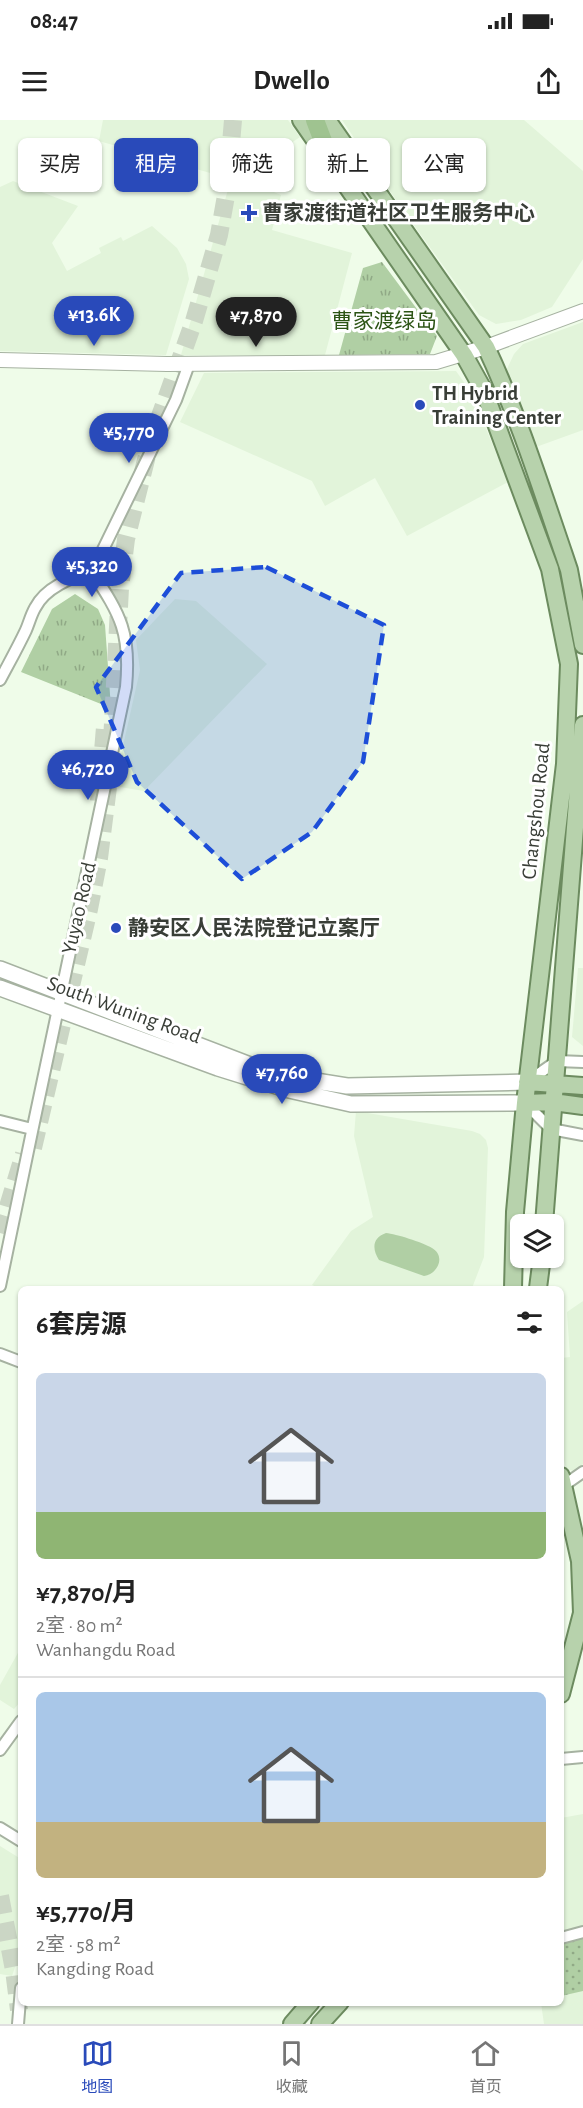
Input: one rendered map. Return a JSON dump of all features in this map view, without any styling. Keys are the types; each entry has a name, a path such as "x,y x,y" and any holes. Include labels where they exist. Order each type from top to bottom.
{"highway":[{"path":"315,120 322,138"}],"main road":[{"name":"Changshou Road","path":"301,120 313,138"},
{"path":"327,120 486,347 527,445 567,563 583,645"},
{"name":"Changshou Road","path":"351,192 464,355 484,391 550,569 569,664 565,764 527,1082 515,1212 513,1286"},
{"name":"Changshou Road","path":"545,1214 583,725"},
{"name":"South Wuning Road","path":"0,969 250,1065 297,1078 347,1086 527,1082"},
{"name":"South Wuning Road","path":"0,988 218,1068 289,1090 351,1104 553,1102 583,1106"},
{"path":"527,1082 583,1086"},
{"path":"538,1286 541,1268"},
{"path":"564,1490 580,1561 582,1612 564,1682"},
{"path":"292,2024 308,2006"},
{"path":"320,2024 336,2006"}],"street":[{"path":"0,360 189,364 436,362 464,355 583,311"},
{"path":"0,680 27,628 35,607 42,598 53,588 78,575 92,572 176,400 189,364"},
{"name":"Yuyao Road","path":"0,1286 56,1010 126,687 129,659 125,633 115,609 92,572"},
{"path":"527,1082 557,1061 583,1062"},
{"path":"525,1103 551,1129 583,1135"},
{"path":"0,1121 32,1129"},
{"path":"0,1354 18,1361"},
{"path":"564,1480 583,1472"},
{"path":"0,1750 18,1725"},
{"path":"564,1759 583,1757"},
{"path":"0,1828 18,1839"},
{"path":"564,1937 583,1932"},
{"path":"18,2024 20,2006"}],"highlighted area":[{"path":"266,567 384,625 363,762 312,832 242,879 137,782 96,687 181,573"}],"shaded area":[{"path":"103,120 288,120 300,137 294,141 294,138 210,138 210,173 198,170 198,138 114,138 114,145 102,142 102,138 100,138"},
{"path":"342,120 524,120 583,171 583,259 552,307 521,320 496,324 479,315 390,191 390,138 354,138"},
{"path":"13,181 18,183 18,192 42,192 78,206 52,243 67,271 101,253 99,248 121,237 123,241 152,226 177,248 186,264 189,279 166,355 0,351 0,187"},
{"path":"227,192 274,192 281,195 272,230 352,253 325,355 181,355"},
{"path":"583,322 583,430 536,447 506,371 514,354 523,344"},
{"path":"456,371 471,392 508,482 407,536 375,478 325,506 312,481 180,422 204,373"},
{"path":"175,599 196,601 267,664 144,791 114,786 140,670 136,640"},
{"path":"578,968 583,968 583,1046 572,1037"},
{"path":"356,1111 472,1131 480,1134 486,1140 488,1148 484,1257 473,1286 312,1285 351,1231 373,1217 354,1136"},
{"path":"583,1301 583,1464 574,1471 566,1469 564,1460 564,1358 570,1357 567,1312"},
{"path":"18,1653 18,1704 14,1709 0,1700 0,1685"},
{"path":"583,1814 583,1928 564,1933 564,1817"},
{"path":"0,1846 18,1857 18,1958 12,1976 0,1974"},
{"path":"583,1938 583,2024 544,2024 541,2006 564,2006 564,1942"}],"green space":[{"name":"曹家渡绿岛","path":"382,262 437,336 430,354 339,355 363,268"},
{"path":"75,594 98,609 105,625 111,708 21,672 52,609"},
{"path":"386,1233 422,1243 436,1251 439,1260 433,1272 424,1276 379,1260 375,1252 375,1244 381,1235"},
{"path":"583,1939 583,1991 564,1995 564,1942"}],"tunnel":[{"path":"112,742 120,588 126,539 150,444 194,321 219,235 227,190 233,120"},
{"path":"99,801 105,727"},
{"path":"33,1148 89,909 99,858 108,787"},
{"path":"0,1233 24,1154"},
{"path":"0,1896 18,2002"},
{"path":"18,2006 19,2010"}],"place":[{"name":"曹家渡街道社区卫生服务中心","path":"249,213"},
{"name":"TH Hybrid Training Center","path":"420,405"},
{"name":"静安区人民法院登记立案厅","path":"116,928"}]}
